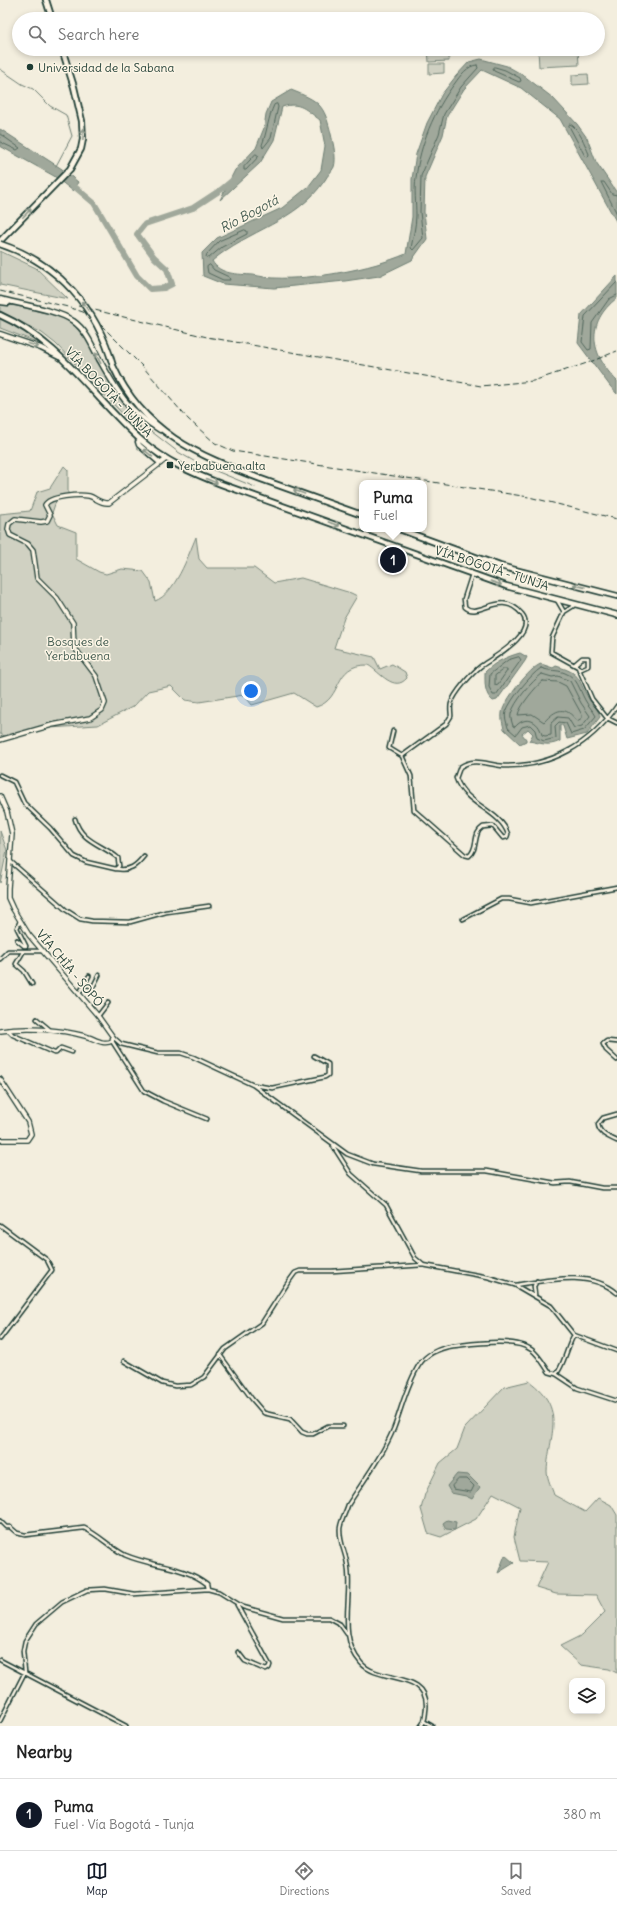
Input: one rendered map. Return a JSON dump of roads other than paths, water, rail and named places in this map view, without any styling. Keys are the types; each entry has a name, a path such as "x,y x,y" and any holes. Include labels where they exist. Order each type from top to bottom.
{"highway":[{"path":"46,0 50,12"},
{"path":"0,243 70,169 80,150 83,129 74,87 64,56"},
{"name":"VÍA BOGOTÁ - TUNJA","path":"0,243 37,260 69,285 93,317 105,341 113,366 123,387 136,406 152,422 170,436 186,447 236,470 359,514"},
{"name":"VÍA BOGOTÁ - TUNJA","path":"0,315 12,320 35,334 64,360 132,432 166,459 221,484 472,574 557,600 617,615"},
{"name":"VÍA BOGOTÁ - TUNJA","path":"407,532 500,566 617,596"}],"main road":[{"path":"0,299 67,317 81,328 134,417 137,427"},
{"path":"0,302 38,309"},
{"path":"0,331 15,339"},
{"path":"0,334 41,348 64,360"},
{"path":"123,399 140,417 170,436"},
{"path":"138,442 142,448 160,463"}],"street":[{"path":"0,740 52,725 90,718 102,710 105,703 96,676 74,647 72,622 57,598 37,578 33,550 28,544 10,535 8,530 9,524 15,519 41,522 47,521 50,516 45,505 48,499 55,497 89,496 103,503 109,503 166,459"},
{"path":"402,756 446,724 451,716 450,706 453,700 470,677 480,667 513,644 524,629 525,618 523,615 504,603 492,604 477,610 468,609 465,607 464,599 472,574"},
{"path":"557,600 564,612"},
{"path":"576,605 564,612 552,638 550,648 554,655 576,664 580,670 589,694 607,718 617,722"},
{"path":"576,664 582,658 588,658 588,666 580,670"},
{"path":"393,731 389,748 402,756 411,776 414,810 465,855 469,856 475,847 476,834 483,827 493,826 503,838 508,837 508,834 502,824 466,794 456,778 460,767 472,761 504,766 558,757 589,738 617,706"},
{"path":"0,775 14,782 24,804 50,828 74,856 86,862 116,869 128,870 144,856"},
{"name":"VÍA CHÍA - SOPÓ","path":"0,796 7,812 12,834 9,861 8,898 20,921 98,1016 112,1039"},
{"path":"75,819 77,828 83,834 118,858 119,866 116,869"},
{"path":"9,861 66,910 80,919 92,921 130,922 166,912 209,906"},
{"path":"463,919 501,899 509,899 531,904 617,887"},
{"path":"17,940 26,946 17,928 20,921"},
{"path":"0,959 8,951 44,951"},
{"path":"24,952 16,964 24,971 32,984"},
{"path":"85,984 94,987 100,975"},
{"path":"79,994 89,976"},
{"path":"98,1016 108,1003"},
{"path":"37,1019 51,1031"},
{"path":"8,1030 13,1035 54,1053 61,1048 72,1052"},
{"path":"0,1031 51,1031 85,1036 104,1043 112,1039"},
{"path":"112,1039 121,1044 158,1053 181,1053 193,1057 253,1085 332,1144 358,1159 396,1169 421,1172 487,1171 555,1182 570,1182 602,1188 617,1188"},
{"path":"112,1039 144,1091 163,1101 207,1119"},
{"path":"617,1042 607,1041 603,1044 606,1050 617,1060"},
{"path":"253,1085 272,1088 325,1077 328,1074 328,1064 314,1056"},
{"path":"0,1079 28,1122 31,1134 30,1138 24,1141 0,1140"},
{"path":"617,1114 603,1118 598,1124 603,1133 617,1141"},
{"path":"332,1144 351,1174 386,1205 415,1258 423,1265"},
{"path":"0,1225 47,1260 52,1270 0,1339"},
{"path":"124,1361 162,1383 184,1386 191,1385 204,1377 220,1355 262,1323 295,1273 300,1271 332,1271 423,1265 488,1277 515,1285 535,1295 551,1306 574,1334 617,1351"},
{"path":"515,1285 537,1281 568,1279 596,1281 608,1286 617,1293"},
{"path":"535,1295 534,1286 537,1281"},
{"path":"556,1374 560,1369 574,1334"},
{"path":"348,1634 347,1606 350,1586 347,1563 340,1539 340,1526 348,1505 393,1430 407,1389 419,1364 431,1354 445,1347 506,1343 520,1345 533,1350 549,1372 556,1374 577,1388 617,1401"},
{"path":"220,1355 264,1413 290,1419 302,1432 307,1434 313,1434 328,1426 343,1426"},
{"path":"0,1521 6,1527 10,1527 17,1533 25,1535 84,1528 123,1554 135,1559 176,1569 199,1578 207,1584 208,1589"},
{"path":"0,1721 25,1672 23,1651 25,1641 36,1624 62,1602 87,1590 105,1589 134,1594 208,1589 219,1592 243,1607 283,1618 329,1618 340,1624 348,1634 360,1662 366,1668 415,1682 423,1693 426,1706 425,1722 421,1726"},
{"path":"236,1603 270,1665 269,1668 266,1670 245,1661 238,1652"},
{"path":"0,1660 126,1726"},
{"path":"425,1722 432,1726"}],"water":[{"path":"481,59 507,66 523,75 553,98 577,124 587,138 596,162 617,193 617,223 560,119 521,88 482,70 464,89 447,116 443,135 425,177 424,212 427,239 412,260 379,276 274,288 223,284 203,276 202,253 217,238 282,208 308,187 321,170 325,146 320,120 307,110 298,106 288,105 282,107 274,140 260,163 220,200 235,170 256,148 264,128 266,114 271,102 291,90 308,97 323,110 334,146 334,167 313,195 300,206 272,225 226,250 212,261 215,266 230,273 236,274 271,278 306,277 359,269 406,254 412,217 412,179 416,154 427,123 442,94 456,76 469,62"},
{"path":"0,129 62,169 78,182 73,191 54,176 0,146"},
{"path":"617,276 617,298 600,318 596,328 595,339 601,360 617,381 617,394 578,343 581,315"},
{"path":"520,653 527,657 525,661 497,700 493,701 487,692 485,672 501,660"},
{"path":"541,664 553,668 556,666 565,669 575,674 578,678 600,717 587,734 567,739 563,726 560,725 560,741 552,744 544,744 529,741 533,734 528,729 522,734 526,741 520,744 504,729 502,715 507,701 530,671"},
{"path":"457,1474 468,1475 480,1487 472,1499 466,1496 451,1493 447,1486"},
{"path":"447,1520 456,1522 455,1530 446,1529 443,1523"},
{"path":"505,1555 514,1563 498,1573"}],"waterway":[{"path":"0,69 22,84 33,89 50,106 66,115 72,136 56,166"},
{"name":"Río Bogotá","path":"69,182 94,203 137,276 150,289 164,288 172,284 167,269 154,257 137,234 145,224 193,208 222,189 234,179"},
{"path":"143,425 178,452 199,464 255,487"}],"railway":[{"path":"0,291 68,307 83,312 97,321 143,367 188,419 215,443 233,451 420,480"},
{"path":"78,306 207,337 481,386 533,381 590,362 617,351"},
{"path":"427,481 529,497 617,519"}],"place":[{"name":"Universidad de la Sabana","path":"30,67"},
{"name":"Yerbabuena alta","path":"170,465"},
{"name":"Puma","path":"393,560"}],"park label":[{"name":"Bosques de Yerbabuena","path":"78,648"}]}
